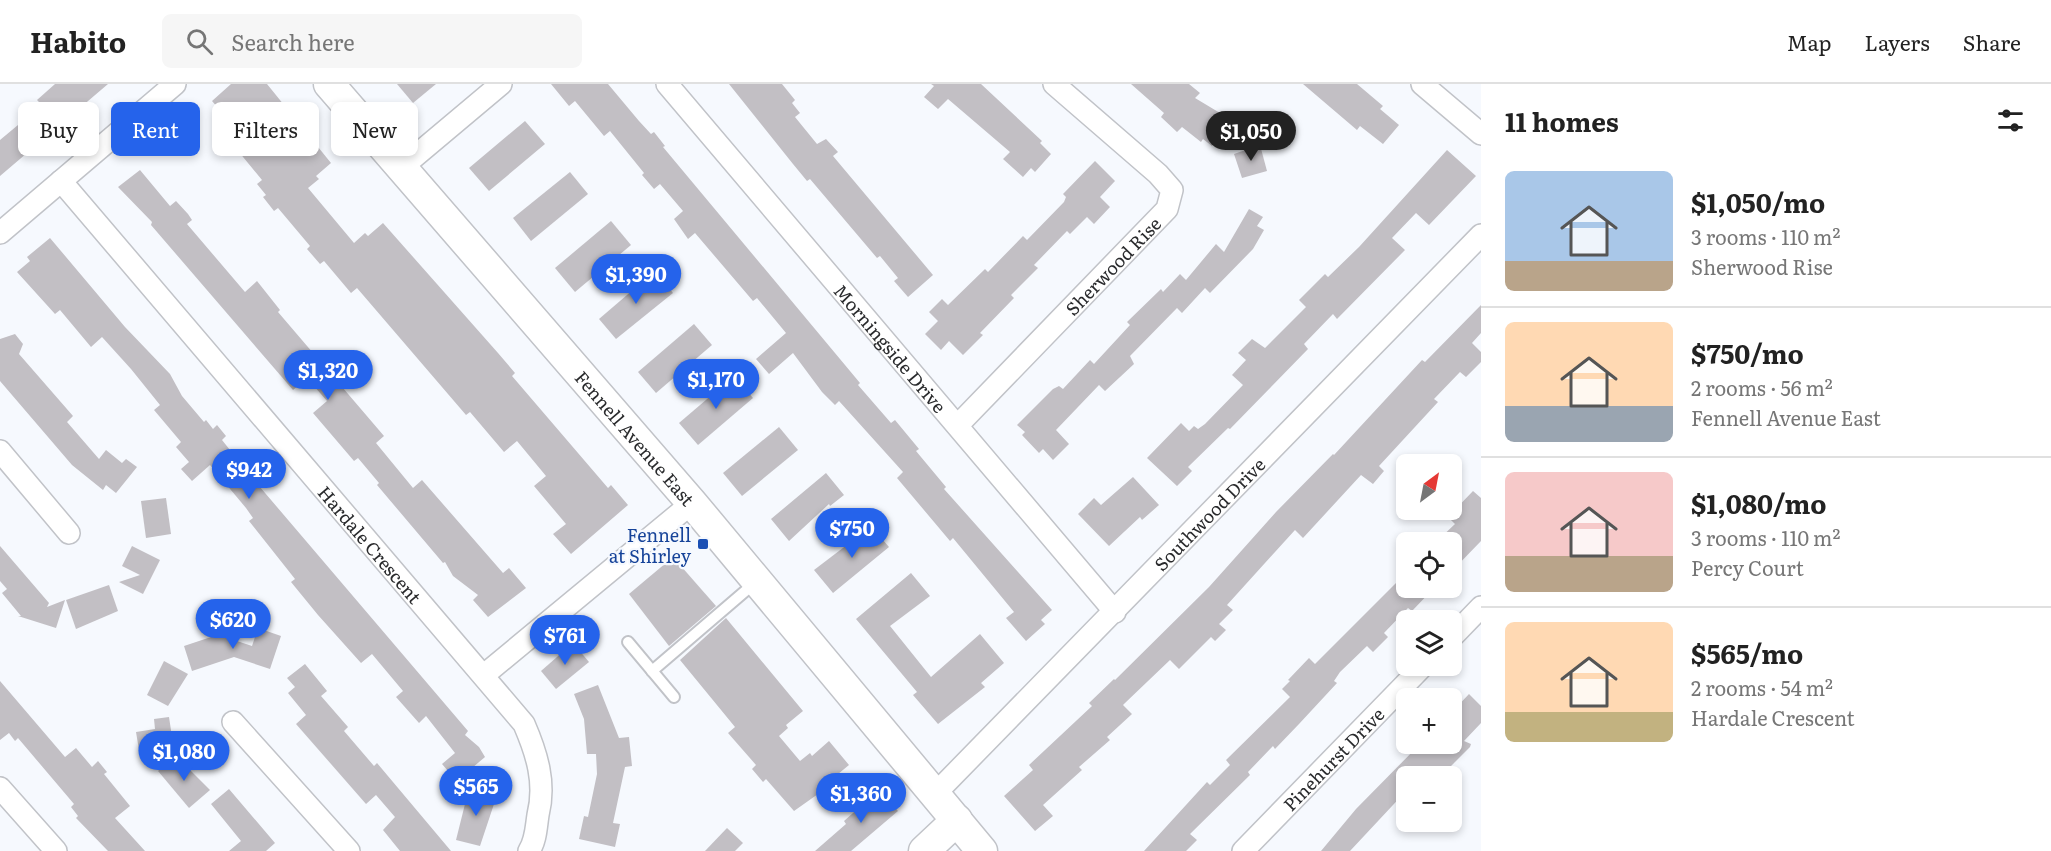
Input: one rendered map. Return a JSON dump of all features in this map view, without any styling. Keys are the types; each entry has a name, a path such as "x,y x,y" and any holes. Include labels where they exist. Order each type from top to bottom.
{"main road":[{"name":"Fennell Avenue East","path":"329,84 692,503 982,851"},
{"path":"924,851 957,820"}],"street":[{"path":"400,168 501,84"},
{"name":"Morningside Drive","path":"667,84 1115,612"},
{"name":"Sherwood Rise","path":"958,425 1167,209 1172,190 1158,174 1054,84"},
{"path":"1422,84 1481,134"},
{"path":"0,233 172,85"},
{"name":"Hardale Crescent","path":"61,181 524,724 535,750 541,777 542,806 529,851"},
{"name":"Southwood Drive","path":"935,794 1481,235"},
{"path":"0,451 69,533"},
{"path":"484,675 692,503"},
{"path":"1462,627 1481,607"},
{"name":"Pinehurst Drive","path":"1243,851 1413,676"},
{"path":"233,722 349,851"},
{"path":"0,788 56,851"}],"lane":[{"path":"652,671 757,581"},
{"path":"628,642 674,697"}],"building":[{"path":"55,84 108,84 87,102 39,102 37,100"},
{"path":"231,84 267,84 282,102 213,102"},
{"path":"397,84 436,84 414,102"},
{"path":"551,84 608,84 651,134 654,132 665,146 663,147 860,383 858,385 891,423 895,420 919,449 916,451 946,487 944,489 1052,610 1041,620 1045,624 1026,641 1006,618 1014,612 953,538 950,541 897,478 903,472 839,401 835,405 822,392 793,353 769,374 756,359 786,333 757,298 753,301 695,233 688,239 674,219 683,211 660,184 654,189 610,131 604,136 575,101 569,106"},
{"path":"729,84 782,84 795,100 792,103 800,113 795,117 817,144 826,139 838,152 833,156 933,275 908,297 894,281 898,278 880,256 877,258 810,179 807,181"},
{"path":"931,84 981,84 1042,141 1040,143 1051,154 1035,172 1031,168 1023,177 1003,159 1010,152 948,99 938,109 924,97 934,86"},
{"path":"1131,84 1189,84 1200,93 1195,98 1235,122 1231,128 1238,133 1226,150 1215,142 1212,146 1203,139 1201,142 1182,127 1177,132 1161,117 1164,113"},
{"path":"1303,84 1357,84 1383,106 1380,109 1399,125 1383,144 1360,126 1357,130"},
{"path":"525,121 545,144 489,191 469,168"},
{"path":"18,125 18,156 23,156 0,176 0,140"},
{"path":"1260,145 1267,171 1242,178 1234,154"},
{"path":"319,148 331,163 316,176 319,179 308,188 354,243 365,233 368,236 383,223 515,373 512,376 608,488 611,485 628,505 571,554 553,534 566,524 534,486 546,476 517,441 504,452 470,412 466,415 357,288 351,293 324,261 320,264 307,249 310,246 278,208 274,211 263,197 266,195 257,184 262,180 242,156 319,156"},
{"path":"1447,150 1476,176 1429,225 1416,213 1392,238 1405,250 1337,319 1333,314 1304,344 1308,349 1230,429 1228,428 1188,467 1192,471 1177,486 1147,458 1181,423 1189,431 1194,426 1198,429 1205,424 1243,385 1232,375 1246,360 1238,353 1252,339 1265,348 1306,307 1299,300 1325,274 1328,277 1359,247"},
{"path":"1095,161 1115,181 1100,197 1110,207 1094,224 1087,217 1070,234 1067,231 1034,265 1038,268 1011,295 1014,298 980,333 983,335 963,355 949,341 941,350 925,334 938,321 929,312 942,299 948,305 985,269 988,272 1023,236 1027,240 1064,202 1066,197 1063,194"},
{"path":"140,170 170,206 176,201 188,214 192,220 187,224 245,292 257,281 280,310 278,312 384,436 376,443 413,488 422,480 503,573 509,568 526,588 488,617 473,600 478,595 453,576 445,562 443,563 377,485 379,483 358,458 354,461 313,413 327,401 307,378 293,390 151,225 152,222 118,187"},
{"path":"570,172 588,194 531,241 513,218"},
{"path":"1249,209 1263,217 1257,226 1264,230 1253,249 1210,293 1205,288 1182,313 1177,308 1130,356 1134,364 1105,391 1099,385 1056,430 1069,444 1053,460 1043,449 1039,453 1022,435 1025,432 1017,425 1053,389 1059,386 1063,389 1090,360 1094,364 1130,325 1127,322 1161,289 1163,292 1180,274 1186,280 1216,244 1224,252"},
{"path":"611,221 631,245 575,292 555,268"},
{"path":"50,238 125,327 170,374 182,396 204,422 206,420 213,429 217,425 226,436 222,440 254,480 468,731 465,735 479,747 485,757 472,768 480,778 465,791 442,764 455,753 426,716 419,723 396,697 403,691 372,654 361,663 318,615 291,582 295,579 249,521 253,518 246,508 210,465 192,481 181,469 189,462 176,447 181,442 154,410 160,405 131,369 102,337 91,347 60,310 55,314 17,272 30,261 27,257"},
{"path":"655,271 673,293 616,339 599,319"},
{"path":"1481,305 1481,333 1472,343 1481,352 1481,362 1466,377 1460,372 1434,399 1438,402 1379,466 1384,471 1373,484 1361,475 1303,538 1295,530 1227,605 1233,610 1219,624 1226,630 1215,641 1211,637 1179,669 1170,660 1123,705 1132,714 1107,737 1110,740 1079,767 1082,770 1043,805 1053,816 1035,831 1004,796 1033,770 1029,765 1092,706 1089,703 1209,587 1276,512 1334,455 1422,360 1425,362"},
{"path":"694,324 712,345 656,393 638,372"},
{"path":"15,334 23,344 19,354 73,416 67,422 99,459 106,450 122,463 126,459 137,467 116,493 106,485 103,490 72,465 0,381 0,339"},
{"path":"734,376 753,398 698,445 679,423"},
{"path":"779,427 798,450 742,496 723,473"},
{"path":"826,473 844,495 830,506 829,504 789,541 771,519"},
{"path":"1133,477 1159,505 1142,520 1140,517 1109,546 1078,514 1094,498 1101,505"},
{"path":"1473,491 1481,498 1481,541 1462,561 1462,532 1447,532 1455,524 1451,520 1462,520 1462,502"},
{"path":"166,498 171,534 146,538 141,501"},
{"path":"869,524 889,547 833,593 814,570 856,538 855,535"},
{"path":"0,546 49,603 47,607 65,600 56,628 18,616 21,616 2,593 7,589 0,581"},
{"path":"132,546 160,560 143,594 119,582 140,575 122,566"},
{"path":"673,557 716,606 669,646 629,594"},
{"path":"911,573 930,596 890,626 931,677 980,634 1004,663 981,683 985,687 938,724 913,695 917,692 856,619"},
{"path":"1396,583 1396,598 1424,598 1413,610 1408,608 1396,610 1396,620 1384,633 1388,637 1373,652 1367,646 1340,672 1334,681 1337,683 1275,749 1273,746 1248,772 1250,775 1190,834 1197,840 1186,851 1144,851 1207,782 1210,785 1230,765 1226,760 1290,697 1282,689 1290,681 1288,680 1309,658 1315,664"},
{"path":"109,585 118,611 76,629 66,600"},
{"path":"726,618 803,711 786,725 788,728 779,736 800,761 810,753 812,756 829,741 849,765 832,779 835,782 794,811 766,779 763,782 752,769 756,765 728,733 735,727 680,660"},
{"path":"258,628 281,636 270,669 234,657 192,671 184,646 223,633 225,637 252,646"},
{"path":"573,643 589,662 556,689 541,671"},
{"path":"164,661 188,674 168,706 147,695"},
{"path":"305,664 327,691 321,696 348,727 344,731 374,766 377,763 451,851 400,851 383,830 395,817 376,795 366,804 296,724 306,715 288,693 295,687 287,678"},
{"path":"0,681 65,757 76,748 92,767 98,761 107,772 104,774 130,806 115,818 145,851 108,851 76,818 78,816 71,807 74,804 18,738 15,741 9,733 0,740"},
{"path":"598,685 619,738 629,737 632,766 625,767 613,823 620,824 615,847 579,839 584,816 588,817 597,774 596,754 587,754 584,719 574,694"},
{"path":"1469,694 1481,706 1481,723 1464,741 1471,744 1470,747 1451,766 1398,766 1410,754 1462,754 1462,701"},
{"path":"169,717 174,750 140,756 136,732 155,729 154,719"},
{"path":"176,756 210,790 189,808 158,771"},
{"path":"1396,768 1396,802 1350,851 1321,851 1356,809"},
{"path":"469,788 497,795 480,846 456,840"},
{"path":"229,789 275,843 266,851 229,851 241,841 211,804"},
{"path":"879,790 898,811 851,851 815,851 846,824 844,821"},
{"path":"727,828 743,843 735,851 705,851"}],"place":[{"name":"Fennell at Shirley","path":"703,544"}]}
